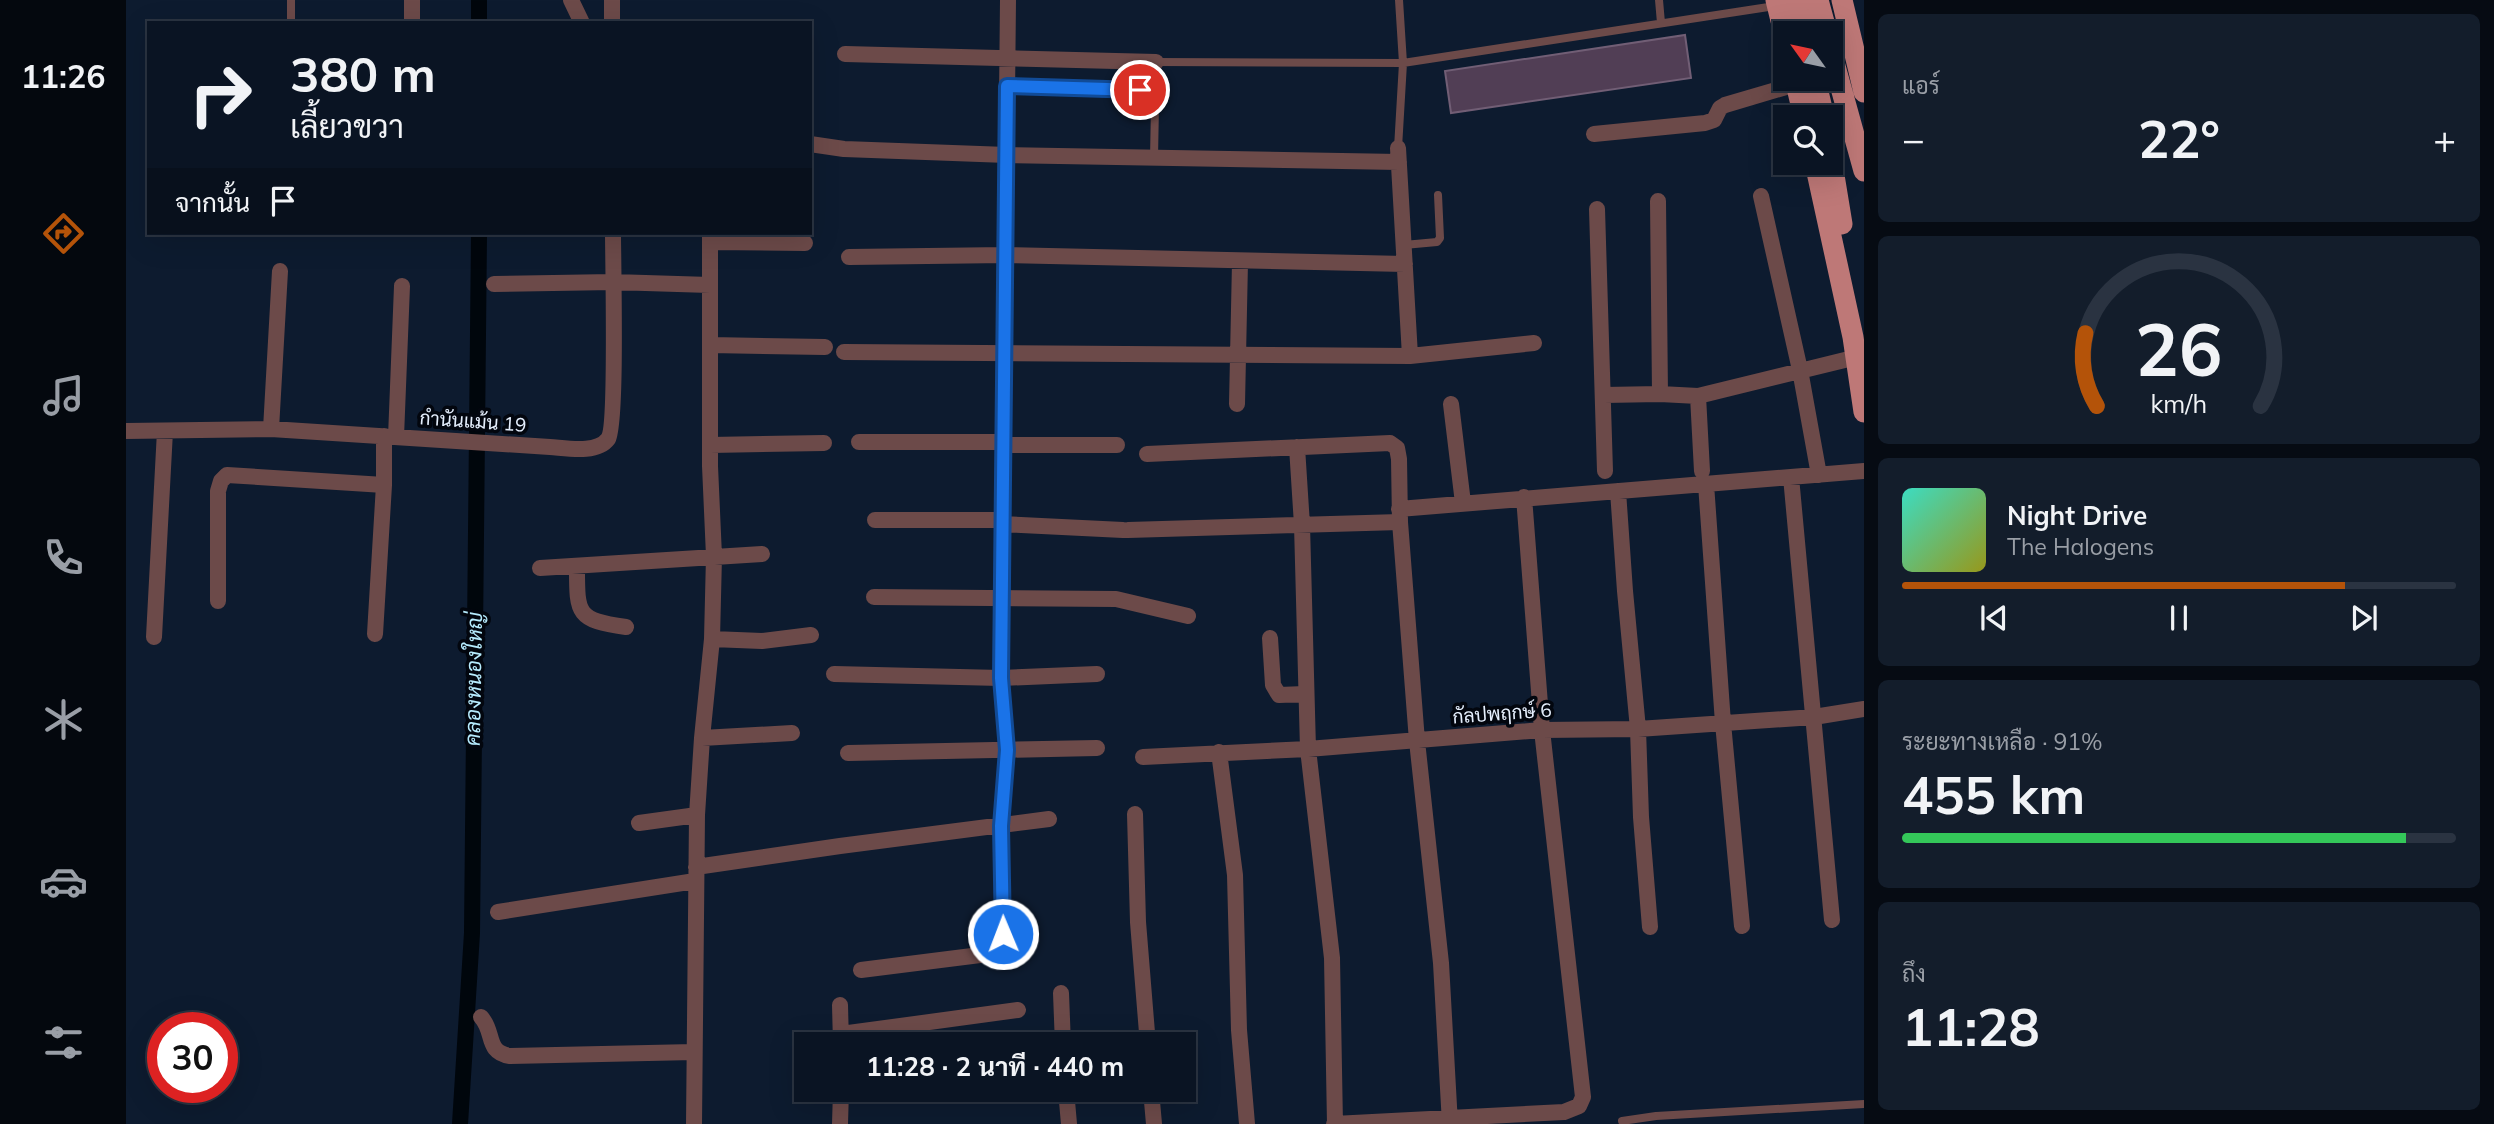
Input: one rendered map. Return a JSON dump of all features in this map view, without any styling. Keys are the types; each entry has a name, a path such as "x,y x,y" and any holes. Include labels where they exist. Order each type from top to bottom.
{"main road":[{"path":"1818,0 1824,21"},
{"path":"1842,0 1864,92"},
{"path":"1784,2 1797,21"},
{"path":"1784,2 1785,21"},
{"path":"1842,91 1864,171"},
{"path":"1818,175 1855,347"},
{"path":"1834,175 1864,412"}],"street":[{"path":"412,0 412,21"},
{"path":"571,0 581,21"},
{"path":"612,0 612,21"},
{"path":"861,970 988,954 1000,945 1003,934 1001,826 1007,750 1001,678 1001,598 1008,0"},
{"path":"845,54 1156,62"},
{"path":"1594,134 1714,120 1725,104 1773,89"},
{"path":"812,144 844,149 1154,158 1399,155 1410,356"},
{"path":"1761,196 1800,370 1819,475"},
{"path":"1658,201 1660,394"},
{"path":"1597,209 1605,471"},
{"name":"กำนันแม้น 19","path":"126,431 271,429 493,444 585,448 599,446 608,440 611,432 613,402 613,235"},
{"path":"694,1124 698,815 702,738 712,639 714,556 710,445 710,238 805,243"},
{"path":"849,257 1006,255 1405,264"},
{"path":"1237,404 1240,262"},
{"path":"271,429 280,271"},
{"path":"494,284 613,282 710,285"},
{"path":"374,634 402,286"},
{"path":"844,352 1410,356 1534,343"},
{"path":"710,345 825,347"},
{"path":"1604,395 1698,396 1800,370 1855,347"},
{"path":"1698,396 1723,723 1742,926"},
{"path":"1451,404 1463,503"},
{"path":"154,637 165,431"},
{"path":"859,442 1117,445"},
{"path":"710,445 824,443"},
{"path":"1147,454 1390,443 1397,448 1417,741 1441,963 1450,1120"},
{"path":"1297,447 1302,525 1308,749 1332,958 1334,1124 1565,1118 1583,1097 1542,730 1524,497"},
{"path":"876,520 1002,522 1126,530 1302,525 1400,516 1463,503 1618,491 1704,478 1791,477 1864,471"},
{"path":"218,601 218,491 224,477 228,475 384,485"},
{"path":"1791,477 1832,920"},
{"path":"1618,491 1638,729 1641,817 1650,927"},
{"path":"540,568 762,555"},
{"path":"577,566 577,594 584,614 595,622 626,627"},
{"path":"874,597 1116,599 1188,615"},
{"path":"712,639 762,642 811,635"},
{"path":"1270,638 1273,685 1276,692 1279,695 1305,694"},
{"path":"834,674 1001,678 1097,674"},
{"name":"กัลปพฤกษ์ 6","path":"1143,757 1308,749 1542,730 1638,729 1814,717 1864,709"},
{"path":"702,738 792,733"},
{"path":"848,752 1097,748"},
{"path":"1219,752 1235,874 1239,1030 1247,1124"},
{"path":"1135,814 1138,922 1147,1032"},
{"path":"639,822 698,815"},
{"path":"498,912 840,846 1049,819"},
{"path":"1060,993 1062,1032"},
{"path":"840,1005 841,1032"},
{"path":"888,1032 1018,1010"},
{"path":"481,1017 486,1022 495,1050 510,1056 694,1052"},
{"path":"840,1124 841,1102"},
{"path":"1067,1102 1069,1124"},
{"path":"1152,1102 1154,1124"}],"lane":[{"path":"291,0 292,21"},
{"path":"1399,0 1403,62 1399,155"},
{"path":"1659,0 1661,23"},
{"path":"1156,62 1403,62 1784,2"},
{"path":"1007,86 1148,91 1154,96 1155,105 1154,158"},
{"path":"1404,245 1437,242 1440,237 1438,195"},
{"path":"1622,1121 1656,1116 1864,1104"}],"building":[{"path":"1685,35 1691,78 1451,113 1445,71"}],"waterway":[{"name":"คลองหนองใหญ่","path":"479,0 479,21"},
{"name":"คลองหนองใหญ่","path":"460,1124 472,933 479,235"}],"route":[{"path":"1003,934 1001,826 1007,750 1001,678 1007,86 1140,90"}]}
